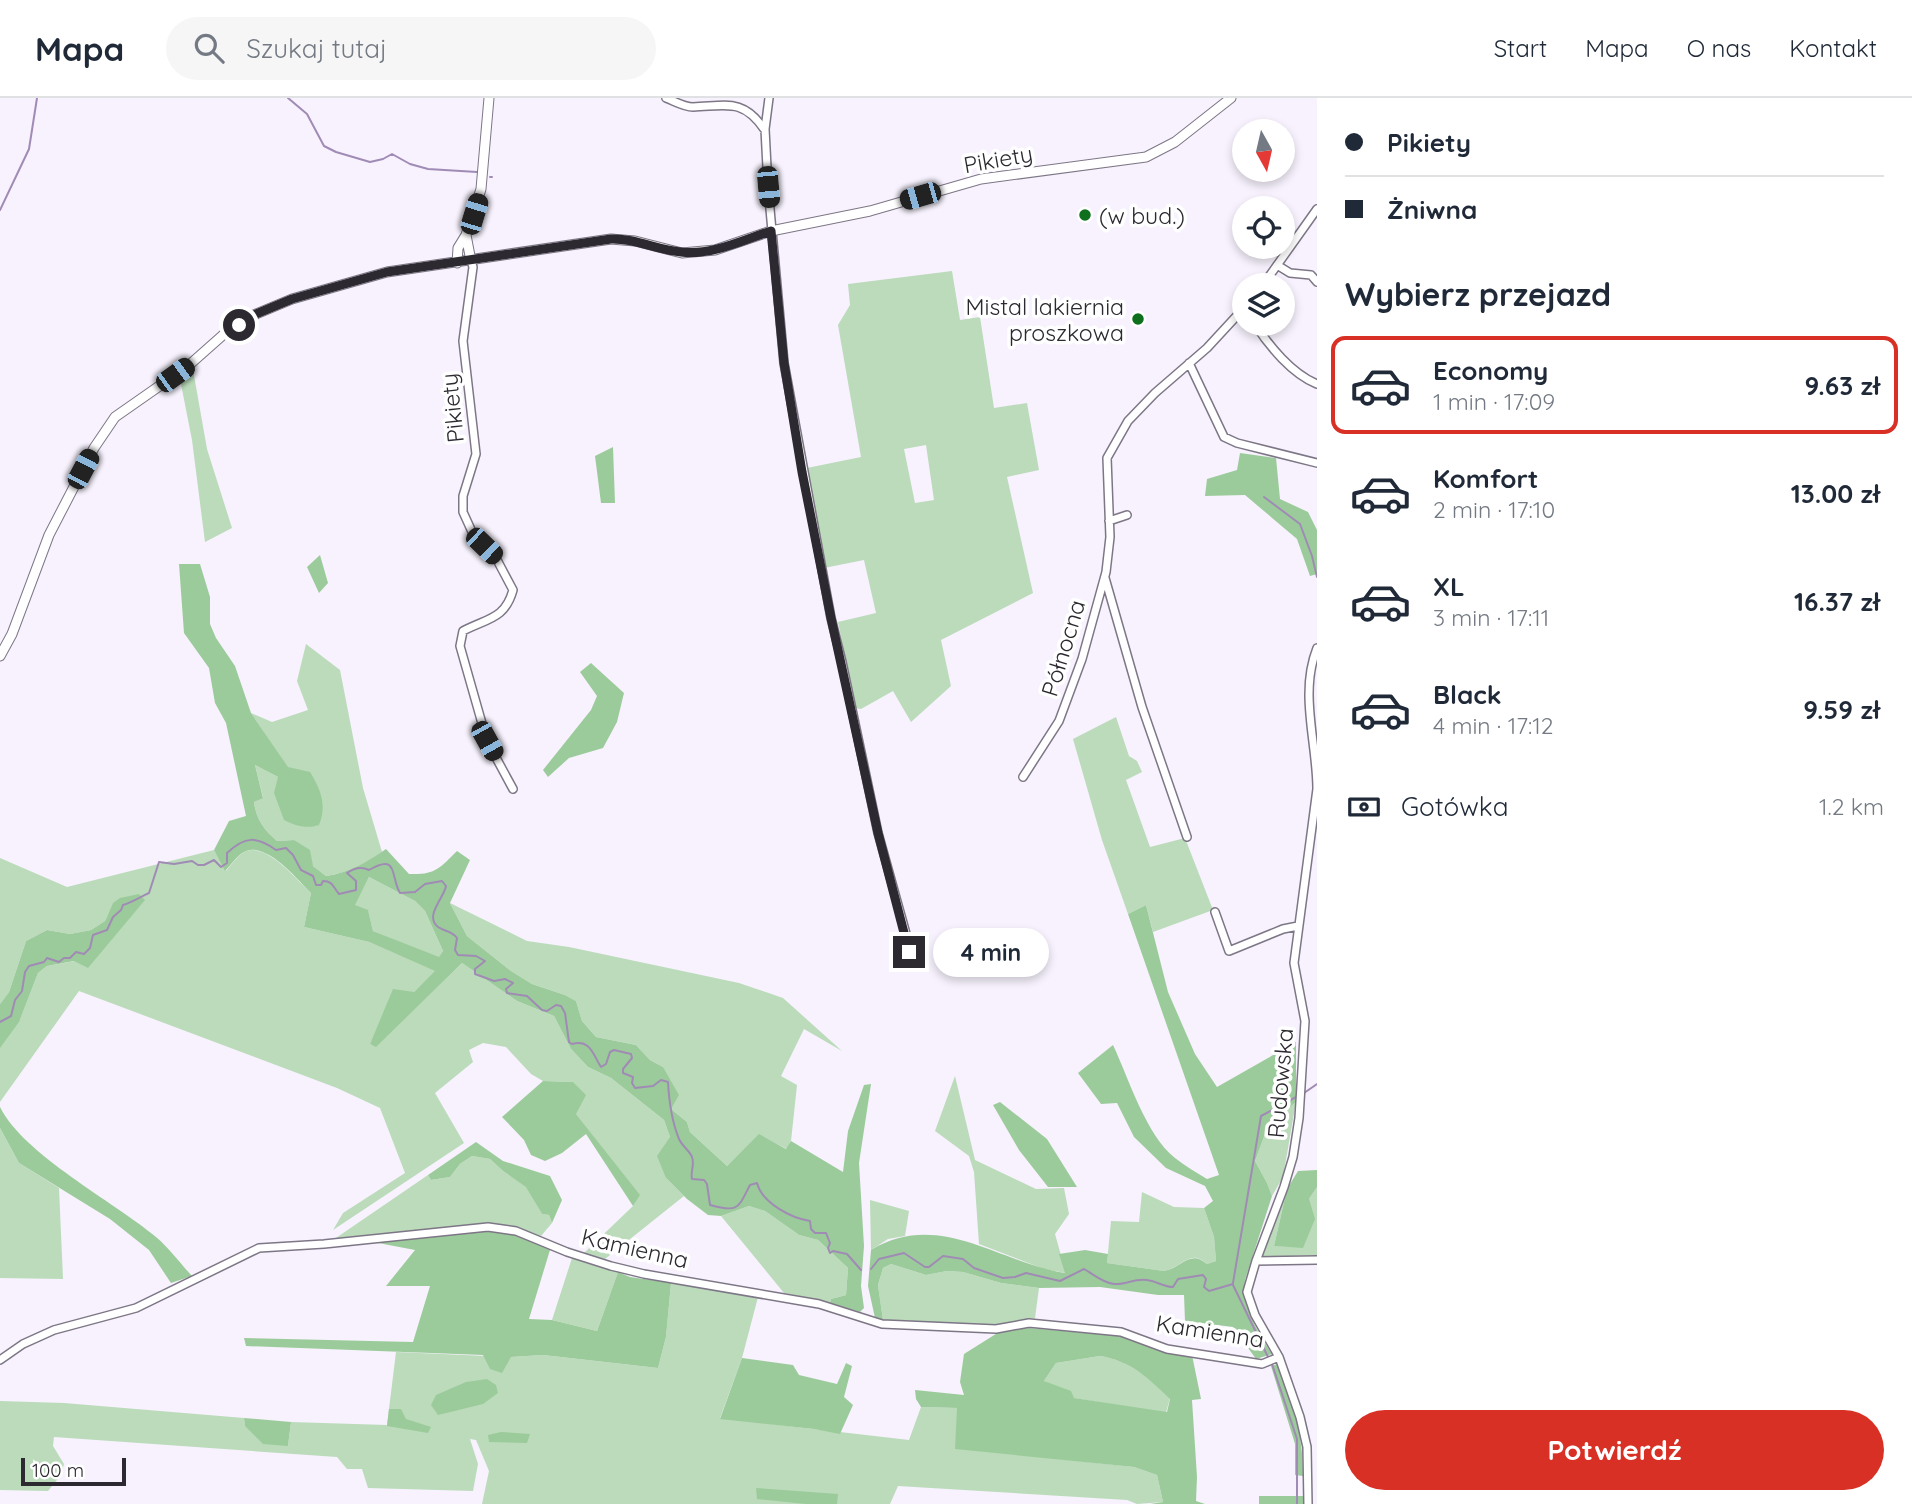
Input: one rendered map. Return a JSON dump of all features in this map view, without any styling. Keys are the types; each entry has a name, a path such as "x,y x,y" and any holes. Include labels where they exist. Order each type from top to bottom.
{"street":[{"path":"457,263 458,248 466,235 481,189 489,98"},
{"path":"666,98 687,106 732,102 753,112 765,129"},
{"path":"769,98 765,129 771,231 784,363 824,582 878,833 915,966"},
{"name":"Pikiety","path":"0,656 12,634 49,535 94,448 115,417 188,366 231,330 273,306 387,272 611,239 635,240 682,253 703,252 771,231 858,214 981,179 1146,157 1175,142 1231,98"},
{"path":"1271,273 1317,209"},
{"path":"466,235 471,261"},
{"name":"Pikiety","path":"471,261 463,341 476,454 463,496 463,512 472,534 496,558 513,590 509,604 501,614 489,617 463,631 460,646 487,741 513,789"},
{"path":"1277,265 1290,273 1311,275 1317,282"},
{"name":"Północna","path":"1023,777 1059,721 1082,659 1105,578 1110,521 1107,458 1128,421 1232,320"},
{"path":"1262,336 1304,379 1317,384"},
{"path":"1189,363 1224,437 1237,443 1317,463"},
{"path":"1110,521 1127,515"},
{"path":"1105,578 1142,707 1187,837"},
{"name":"Rudowska","path":"1308,1504 1307,1447 1300,1417 1279,1357 1255,1315 1247,1292 1284,1188 1293,1157 1299,1118 1305,1021 1294,963 1317,789 1310,676 1317,648"},
{"path":"1215,912 1229,951 1283,929 1298,926"},
{"name":"Kamienna","path":"0,1360 23,1344 54,1330 136,1308 259,1248 488,1227 516,1231 611,1266 644,1275 819,1304 882,1324 996,1329 1029,1323 1121,1332 1167,1349 1262,1364 1279,1357"},
{"path":"1256,1261 1317,1260"},
{"path":"1307,1488 1317,1487"}],"green space":[{"path":"952,271 960,320 980,317 994,408 1027,403 1039,470 1007,477 1033,593 941,640 951,686 911,722 893,691 861,709 855,708 838,622 876,613 864,560 824,568 807,468 861,457 838,325 850,305 848,284","holes":["926,445 934,500 915,503 904,449"]},
{"path":"192,364 207,449 232,528 205,542 192,440 179,374"},
{"path":"613,447 615,503 601,503 595,456"},
{"path":"1240,453 1276,458 1280,499 1308,512 1317,530 1317,574 1310,576 1297,539 1245,495 1205,496 1207,479 1237,470"},
{"path":"320,555 328,583 319,593 307,567"},
{"path":"179,564 200,564 210,597 210,624 235,666 251,713 288,767 310,772 322,798 323,811 319,825 301,826 284,820 274,793 278,777 255,765 263,798 254,802 255,808 261,824 272,837 277,841 294,840 310,850 313,866 326,876 358,866 386,849 409,874 436,870 457,851 470,860 450,903 467,936 532,984 576,1001 582,1021 596,1037 636,1045 650,1060 663,1067 679,1095 671,1109 687,1122 690,1132 727,1166 759,1134 786,1149 791,1141 843,1172 848,1131 864,1085 871,1084 859,1163 864,1246 861,1286 864,1308 860,1312 830,1303 831,1299 846,1295 848,1268 818,1240 799,1235 765,1211 749,1206 721,1216 708,1215 687,1199 666,1178 657,1156 670,1137 664,1120 611,1078 588,1067 571,1049 554,1016 517,1001 462,963 376,1047 370,1044 393,989 414,992 435,971 369,942 304,927 311,893 282,864 263,852 246,851 225,871 214,850 229,821 246,816 226,723 215,703 209,668 184,633","holes":["369,877 415,901 425,911 443,951 439,957 373,931 368,910 355,905"]},
{"path":"306,644 340,670 363,788 382,852 356,867 326,876 313,866 294,840 277,841 268,833 261,824 254,802 263,797 255,765 278,777 288,768 251,713 272,722 308,710 297,681"},
{"path":"591,663 624,693 617,722 603,748 569,758 548,777 543,770 591,710 597,696 580,672"},
{"path":"1116,717 1129,756 1137,761 1142,772 1126,780 1150,847 1185,838 1213,910 1153,932 1146,905 1128,914 1102,840 1073,739"},
{"path":"214,850 226,871 246,851 263,853 281,864 311,893 304,927 369,942 436,971 383,1016 370,1044 376,1046 462,963 517,1001 554,1016 571,1049 588,1067 611,1078 664,1120 670,1137 666,1178 684,1196 605,1259 584,1253 633,1206 639,1195 575,1113 573,1082 543,1081 531,1074 506,1047 483,1043 469,1050 473,1062 435,1093 464,1143 333,1230 343,1213 405,1173 380,1108 337,1088 79,991 0,1102 0,1047 20,1019 38,973 47,966 75,961 88,967 113,903 105,921 91,930 70,934 47,930 26,941 9,992 0,1004 0,858 67,887"},
{"path":"369,877 415,901 425,911 443,951 439,958 373,931 368,911 354,905"},
{"path":"139,894 145,900 88,968 74,961 47,966 38,973 19,1022 0,1048 0,1004 9,992 26,941 47,930 70,934 91,930 105,921 113,903 120,898"},
{"path":"450,903 527,941 569,947 739,983 783,998 842,1051 804,1029 781,1076 797,1085 791,1141 787,1149 759,1135 727,1166 690,1132 687,1122 671,1109 663,1067 650,1060 636,1045 596,1037 582,1021 576,1001 532,984 511,971 467,936"},
{"path":"1146,905 1168,992 1195,1054 1217,1087 1296,1042 1296,1102 1268,1126 1255,1161 1272,1196 1245,1280 1248,1309 1272,1354 1256,1359 1233,1327 1185,1321 1184,1295 1158,1295 1100,1287 1039,1288 1001,1283 963,1272 947,1271 926,1275 891,1264 883,1268 878,1285 883,1320 875,1318 868,1286 871,1250 896,1239 921,1235 945,1237 969,1242 1065,1273 1059,1254 1085,1250 1108,1254 1107,1263 1164,1271 1196,1258 1207,1264 1216,1261 1214,1237 1204,1208 1213,1201 1205,1186 1166,1168 1134,1137 1117,1103 1101,1104 1078,1073 1113,1045 1147,1121 1165,1148 1179,1161 1207,1179 1219,1175 1128,914"},
{"path":"955,1076 975,1160 1036,1189 1064,1188 1069,1214 1055,1234 1066,1273 1044,1269 979,1244 974,1172 969,1156 935,1131"},
{"path":"543,1081 573,1082 586,1095 576,1114 640,1195 633,1206 586,1134 562,1153 545,1161 531,1155 524,1140 502,1117"},
{"path":"1000,1102 1047,1139 1077,1187 1048,1187 1019,1150 993,1105"},
{"path":"1296,1102 1283,1177 1272,1196 1255,1161 1268,1126"},
{"path":"0,1107 28,1142 156,1237 192,1276 171,1283 149,1250 110,1219 19,1163 0,1128"},
{"path":"0,1128 19,1163 59,1188 63,1279 0,1278"},
{"path":"476,1142 503,1161 550,1176 562,1200 552,1223 549,1215 542,1214 526,1187 490,1159 472,1156 460,1164 450,1177 431,1180 428,1175"},
{"path":"472,1156 490,1159 527,1187 542,1214 549,1215 552,1223 541,1236 515,1227 491,1223 333,1240 428,1175 431,1180 450,1177 460,1164"},
{"path":"1317,1170 1317,1187 1309,1199 1315,1219 1303,1248 1274,1246 1287,1189 1298,1171"},
{"path":"1317,1187 1317,1255 1262,1257 1287,1189 1274,1246 1303,1247 1309,1199"},
{"path":"1142,1192 1174,1207 1204,1208 1214,1237 1216,1261 1207,1264 1191,1258 1164,1271 1107,1263 1111,1221 1139,1222"},
{"path":"870,1200 909,1211 905,1236 888,1239 871,1250"},
{"path":"749,1206 765,1211 799,1235 818,1240 848,1268 846,1295 831,1299 830,1303 784,1293 721,1216"},
{"path":"489,1231 515,1235 550,1250 529,1319 552,1320 597,1331 618,1272 630,1277 671,1283 666,1337 658,1368 543,1355 511,1357 502,1373 490,1369 483,1355 246,1346 244,1338 413,1342 430,1286 386,1286 415,1250 373,1242"},
{"path":"572,1258 618,1272 597,1331 552,1320"},
{"path":"891,1264 926,1275 947,1271 963,1272 1001,1283 1039,1288 1035,1318 997,1325 883,1320 878,1285 883,1268"},
{"path":"671,1283 758,1297 742,1358 720,1418 909,1440 921,1407 957,1408 1004,1453 1134,1467 1157,1475 1163,1502 1137,1504 1127,1500 898,1486 890,1504 482,1504 489,1471 476,1440 470,1439 478,1464 473,1491 368,1488 362,1469 347,1469 337,1457 54,1437 53,1446 64,1464 61,1475 48,1491 0,1490 0,1401 64,1403 244,1418 245,1426 288,1446 291,1422 387,1425 396,1352 511,1357 543,1355 658,1368 666,1337"},
{"path":"1029,1328 1119,1336 1162,1352 1192,1355 1201,1399 1192,1400 1196,1501 1205,1504 1150,1504 1163,1502 1157,1475 1134,1467 955,1449 957,1408 921,1407 915,1390 964,1395 960,1382 964,1354 999,1332","holes":["1100,1356 1130,1366 1170,1399 1167,1412 1074,1398 1071,1391 1044,1381 1056,1363"]},
{"path":"1100,1356 1130,1366 1154,1384 1170,1398 1166,1413 1073,1398 1044,1381 1056,1363"},
{"path":"742,1358 793,1365 799,1375 837,1384 846,1363 852,1366 844,1397 853,1405 840,1434 720,1419"},
{"path":"1278,1364 1299,1432 1303,1476 1295,1475 1295,1444 1271,1366"},
{"path":"487,1379 496,1385 498,1393 483,1404 438,1415 431,1405 436,1395 466,1382"},
{"path":"389,1409 401,1409 406,1419 431,1427 428,1433 387,1426"},
{"path":"244,1418 291,1422 288,1446 263,1444 245,1426"},
{"path":"501,1432 530,1434 527,1443 489,1442 488,1435"},
{"path":"756,1488 838,1494 837,1504 757,1499"},
{"path":"1259,1496 1303,1496 1304,1504 1259,1504"}],"waterway":[{"path":"0,210 29,149 37,98"},
{"path":"288,98 307,114 324,146 336,152 370,162 392,154 410,164 428,169 477,172"},
{"path":"1264,497 1300,524 1317,577"},
{"path":"0,1022 11,1016 29,966 44,962 47,958 59,962 70,958 76,952 84,954 90,948 93,935 107,930 123,905 149,893 159,862 174,864 192,861 204,865 214,860 221,867 227,863 227,853 233,847 245,841 257,840 276,850 286,848 301,870 313,876 316,885 321,885 323,881 329,882 339,894 356,890 356,881 347,873 350,871 389,865 400,893 415,892 425,884 442,881 446,886 434,912 434,923 457,938 455,950 458,955 476,956 485,961 475,969 475,974 494,981 505,979 513,983 506,989 507,993 527,996 542,1010 561,1006 565,1013 569,1042 587,1046 601,1067 606,1064 610,1052 614,1050 631,1054 632,1058 623,1073 633,1077 635,1088 653,1086 661,1080 668,1082 671,1111 677,1132 693,1160 692,1179 704,1180 707,1184 710,1205 736,1207 750,1185 757,1183 771,1203 794,1217 810,1221 811,1229 815,1233 826,1233 830,1253 833,1251 847,1254 861,1270"},
{"path":"1304,1093 1317,1084"},
{"path":"1233,1283 1261,1116 1298,1096"},
{"path":"871,1269 879,1259 904,1253 925,1267 943,1256 963,1259 974,1268 1003,1278 1026,1273 1060,1281 1084,1269 1114,1284 1143,1280 1173,1287 1178,1279 1203,1275 1206,1279 1204,1287 1209,1291 1233,1284"},
{"path":"1233,1285 1269,1359"},
{"path":"1272,1364 1297,1439 1297,1504"}],"place":[{"name":"(w bud.)","path":"1085,215"},
{"name":"Mistal lakiernia proszkowa","path":"1138,319"}],"route":[{"path":"239,325 256,314 292,299 387,272 623,238 682,253 703,252 771,231 784,363 802,472 878,833 909,952"}]}
